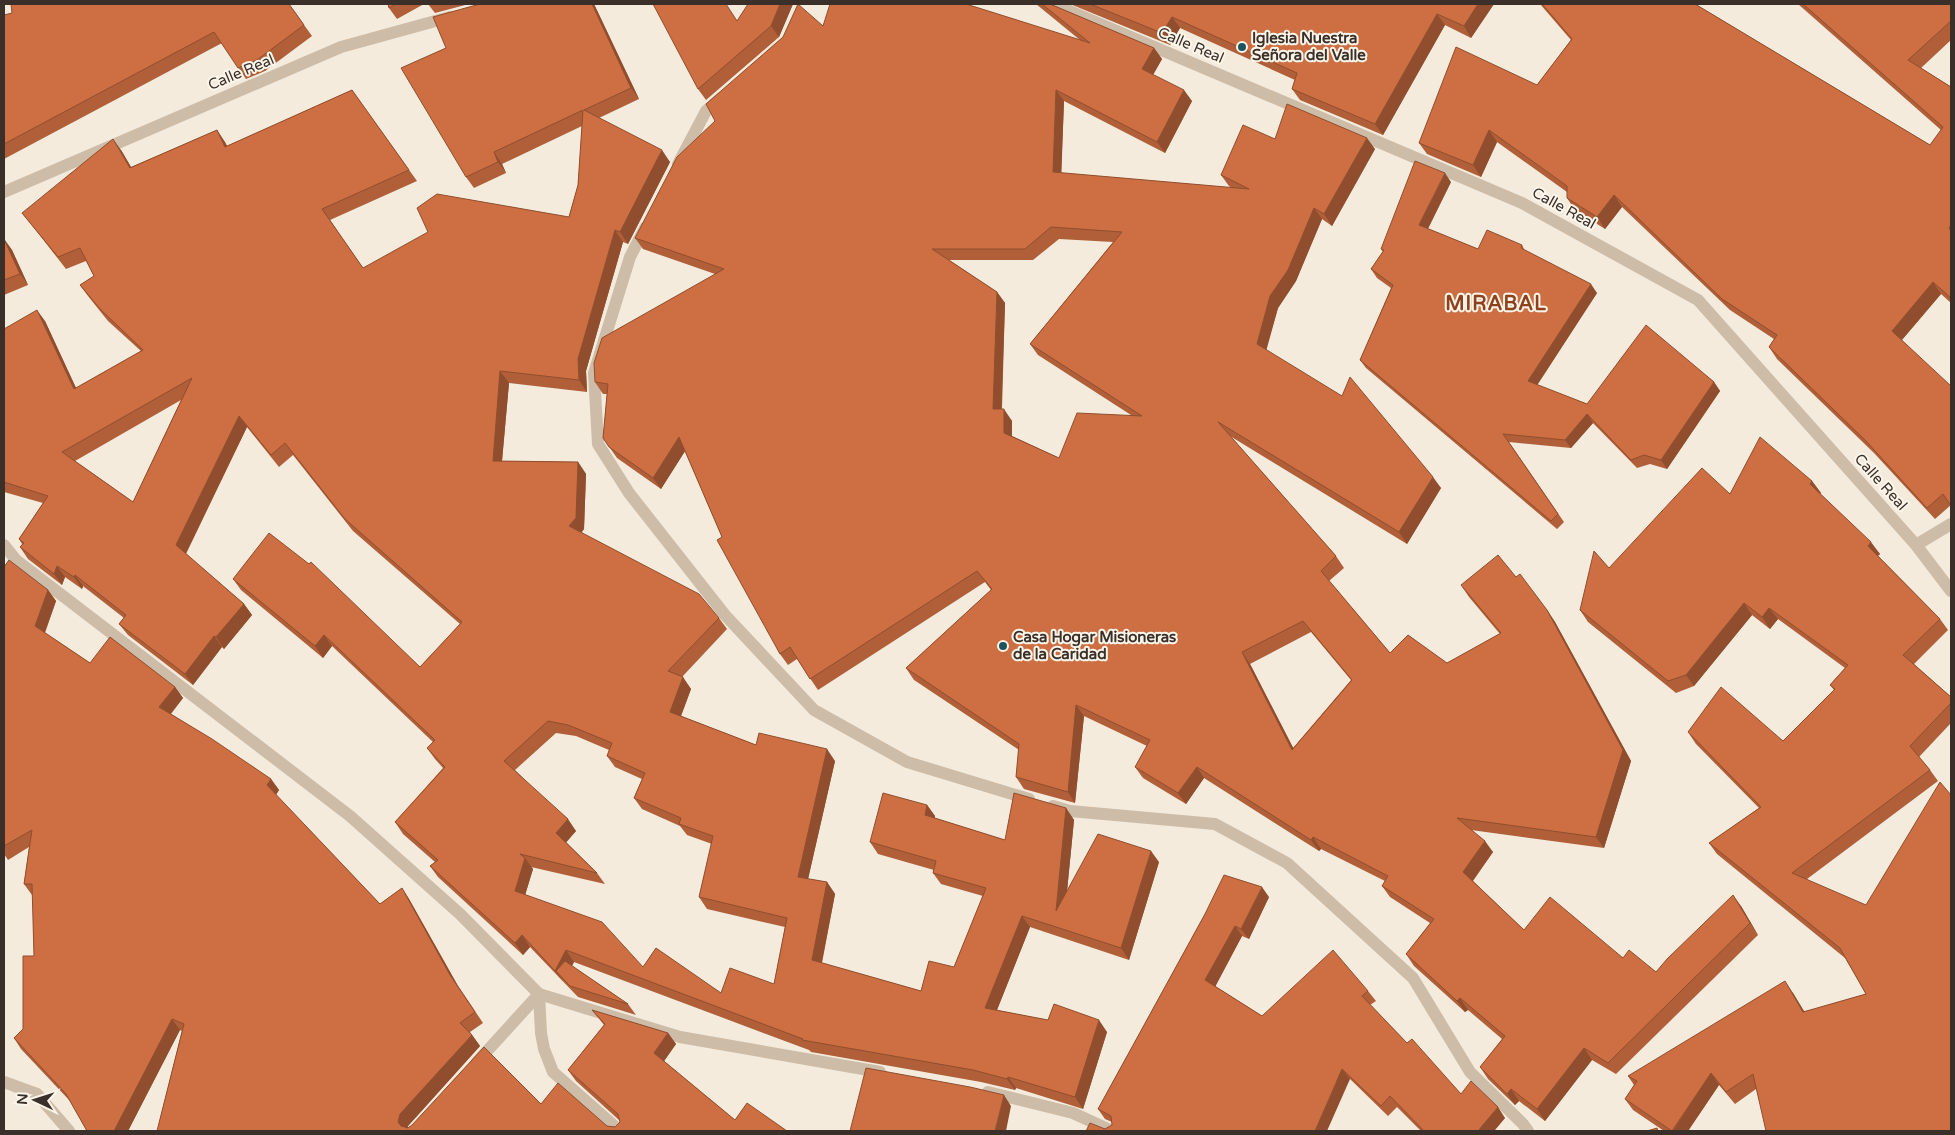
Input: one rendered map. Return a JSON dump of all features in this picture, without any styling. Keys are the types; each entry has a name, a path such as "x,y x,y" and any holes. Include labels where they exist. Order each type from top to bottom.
{"street":[{"name":"Calle Real","path":"1053,4 1522,203 1698,300 1916,545 1951,591"},
{"name":"Calle Real","path":"4,192 341,48 462,14"},
{"path":"675,171 706,110 728,92"},
{"path":"652,214 630,258 594,373 598,444 629,493 725,615 814,710 907,762 1070,811 1215,824 1286,863 1413,978 1470,1072 1528,1131"},
{"path":"1916,545 1951,524"},
{"path":"4,545 16,560 350,816 460,914 540,994 680,1036 893,1075"},
{"path":"467,1073 540,994"},
{"path":"540,994 541,1033 544,1049 553,1072 620,1131"},
{"path":"4,1082 37,1094 69,1131"},
{"path":"980,1090 1073,1113 1112,1131"}],"building":[{"path":"11,4 289,4 304,25 257,60 238,68 214,32 4,144 4,15 12,13"},
{"path":"388,4 396,4 389,8"},
{"path":"480,4 592,4 631,88 584,110 662,150 620,232 615,230 578,359 579,380 500,371 493,461 578,462 576,518 569,526 699,594 719,618 668,671 683,677 670,712 756,745 759,733 827,749 798,877 827,882 812,960 921,991 929,961 954,967 986,888 933,873 936,861 870,842 883,793 927,805 925,815 1005,840 1014,793 1066,808 1056,911 1098,834 1151,851 1121,948 1022,916 985,1008 1048,1020 1054,1004 1099,1020 1075,1097 1008,1077 1007,1079 973,1070 802,1040 566,950 555,971 522,935 515,943 430,866 438,860 395,822 445,767 427,748 435,740 324,635 315,646 233,579 269,533 309,564 311,562 420,667 462,622 345,519 285,443 271,455 239,416 176,545 244,604 216,637 214,636 185,674 119,624 126,615 75,575 74,577 57,566 54,574 20,547 24,543 19,539 48,496 4,482 4,329 37,310 74,389 143,350 100,309 80,285 94,276 80,248 58,257 22,213 113,139 130,168 217,130 225,147 352,90 409,170 322,209 363,268 428,232 417,208 437,194 569,217 578,185 583,110 494,152 498,162 466,177 401,68 446,48 433,17","holes":["192,378 133,502 62,452","548,721 568,725 612,743 607,756 645,773 634,798 681,818 679,824 713,836 699,897 787,918 774,984 730,968 721,993 656,948 643,967 602,922 515,891 525,858 520,854 597,873 556,833 568,819 504,761"]},
{"path":"653,4 726,4 737,21 748,4 780,4 771,26 698,89"},
{"path":"798,4 823,26 830,4 966,4 1090,43 1042,4 1050,4 1154,48 1142,69 1184,90 1157,142 1056,90 1053,172 1249,189 1221,175 1243,125 1275,139 1287,104 1367,138 1324,214 1314,208 1288,270 1270,296 1257,344 1342,396 1350,377 1433,477 1399,532 1218,422 1336,556 1321,571 1390,653 1408,635 1447,663 1501,633 1461,585 1498,555 1516,577 1520,574 1547,610 1623,750 1596,837 1457,818 1485,841 1463,872 1524,930 1550,897 1623,958 1629,950 1656,972 1733,895 1750,923 1608,1063 1584,1048 1537,1109 1511,1089 1507,1094 1480,1067 1505,1036 1460,998 1457,1001 1406,954 1434,919 1382,886 1388,876 1313,837 1311,840 1197,767 1178,793 1135,767 1150,740 1076,705 1068,792 1016,777 1019,744 906,668 992,589 977,571 810,679 790,647 780,654 717,540 722,537 679,437 653,478 609,447 603,438 608,384 595,382 594,363 602,338 724,269 635,238 677,157 715,121 706,104 783,37","holes":["1051,227 1122,232 1030,344 1142,416 1077,413 1059,458 1004,433 1004,409 993,409 997,292 932,249 1025,249","1303,621 1352,680 1292,750 1242,652"]},
{"path":"1090,4 1478,4 1464,26 1437,14 1375,124 1292,89 1297,73 1172,17 1162,33"},
{"path":"1542,4 1695,4 1930,145 1943,127 1803,4 1951,4 1951,21 1908,60 1951,87 1951,225 1949,228 1951,231 1951,298 1933,282 1892,331 1951,386 1951,506 1943,494 1927,508 1866,441 1769,347 1777,335 1722,299 1614,195 1597,217 1567,198 1567,186 1489,130 1473,165 1419,143 1456,47 1537,85 1572,39"},
{"path":"1415,161 1445,173 1419,225 1478,249 1487,230 1522,245 1521,248 1591,284 1528,381 1587,404 1646,325 1714,382 1661,460 1644,455 1631,460 1587,414 1565,440 1503,434 1558,514 1551,521 1360,360 1393,285 1371,269 1384,250 1381,249"},
{"path":"4,239 20,274 4,280"},
{"path":"1760,437 1812,481 1810,484 1871,542 1868,546 1940,619 1903,655 1951,697 1951,703 1910,746 1930,770 1792,873 1866,905 1940,782 1951,795 1951,1131 1766,1131 1753,1074 1726,1092 1711,1073 1672,1131 1625,1099 1637,1081 1628,1076 1785,981 1803,1012 1866,994 1840,948 1709,843 1761,807 1688,732 1721,687 1783,741 1835,689 1830,685 1848,665 1769,608 1762,617 1744,603 1686,675 1668,681 1580,610 1594,551 1609,568 1702,468 1730,494"},
{"path":"9,560 48,590 35,626 90,663 110,637 175,687 159,707 212,739 271,779 267,785 380,904 402,888 450,975 475,1012 460,1023 472,1035 400,1114 398,1122 401,1126 408,1128 412,1125 484,1047 541,1104 558,1083 607,1126 615,1127 620,1122 618,1114 568,1070 605,1024 592,1010 668,1033 654,1053 735,1120 747,1103 787,1131 157,1131 184,1024 172,1019 114,1131 87,1131 66,1094 14,1038 23,1029 23,956 34,956 32,884 24,884 32,830 4,846 4,567"},
{"path":"1224,875 1262,887 1241,929 1235,926 1205,980 1262,1016 1333,950 1368,991 1362,996 1407,1043 1412,1039 1461,1094 1471,1081 1498,1107 1478,1131 1424,1131 1390,1096 1381,1106 1342,1069 1315,1131 1086,1131 1090,1123 1105,1129 1112,1125 1111,1116 1098,1109 1205,914"},
{"path":"565,961 628,1004 570,986 556,971"},
{"path":"866,1068 1004,1095 995,1131 850,1131"},
{"path":"1657,1128 1658,1131 1647,1131"}],"place":[{"name":"Iglesia Nuestra Señora del Valle","path":"1242,47"},
{"name":"Casa Hogar Misioneras de la Caridad","path":"1003,646"}],"district":[{"name":"MIRABAL","path":"1496,303"}]}
